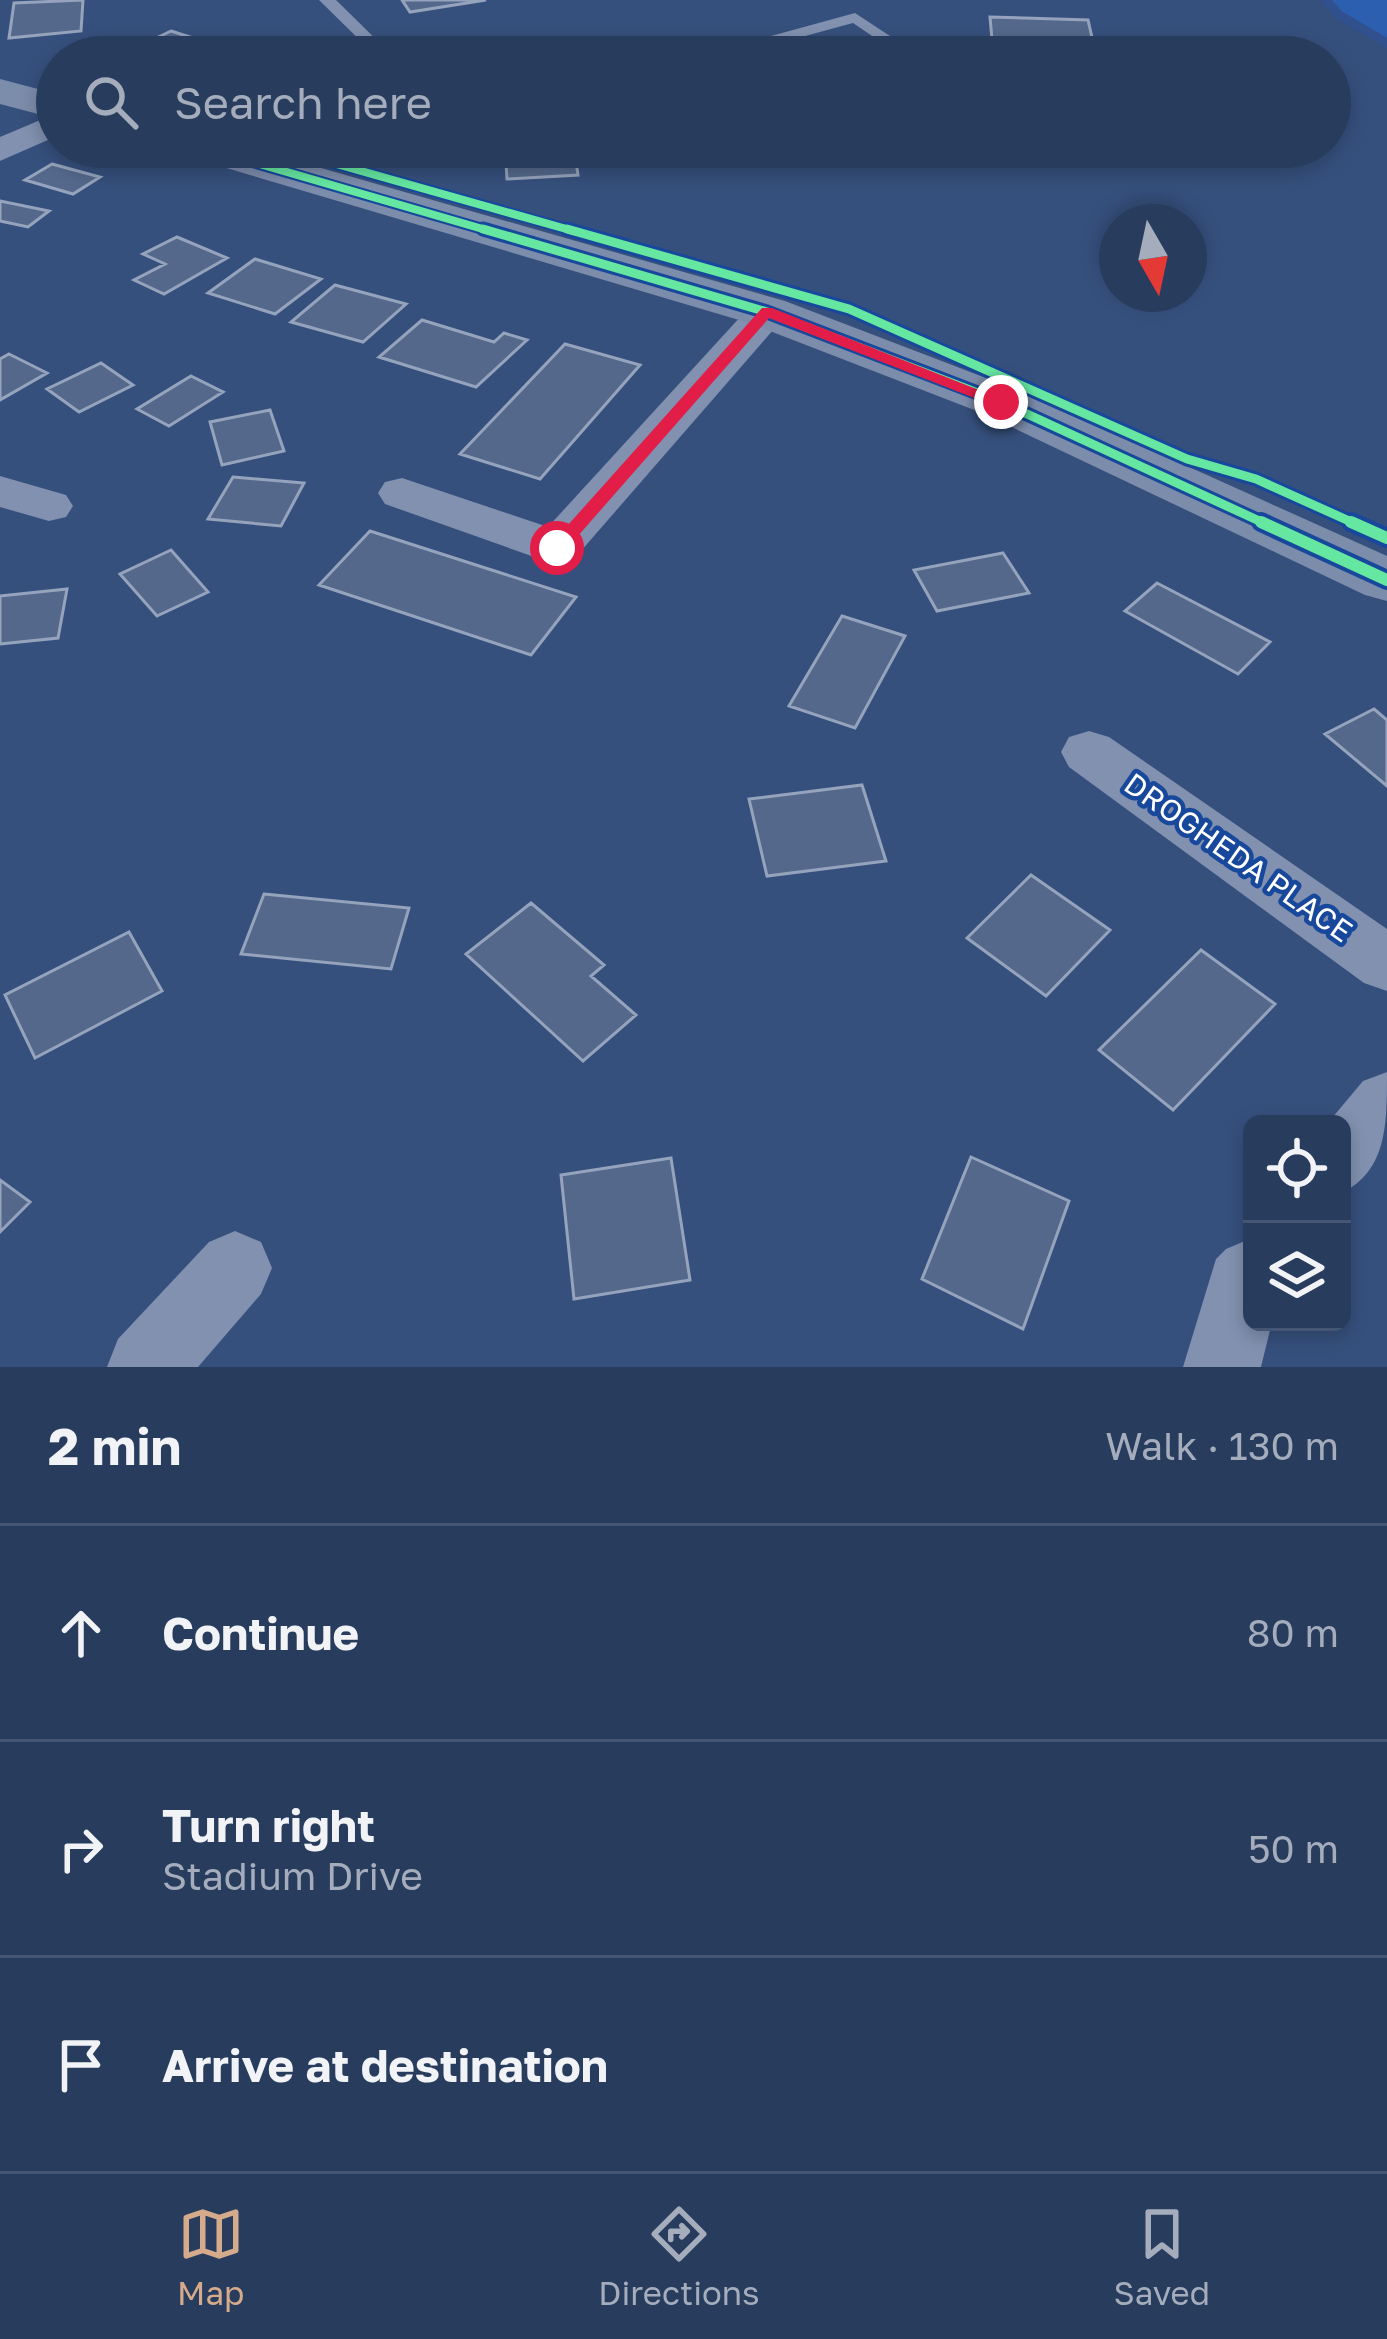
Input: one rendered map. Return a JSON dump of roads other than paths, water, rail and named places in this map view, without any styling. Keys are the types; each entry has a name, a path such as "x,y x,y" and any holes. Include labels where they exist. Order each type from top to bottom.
{"street":[{"path":"0,91 36,101"},
{"path":"0,150 36,132"},
{"path":"340,168 767,311 1001,402 1387,580"},
{"path":"402,493 557,548 767,311"},
{"path":"0,490 49,506"},
{"name":"DROGHEDA PLACE","path":"1089,752 1387,964"},
{"path":"1351,1149 1387,1103"},
{"path":"146,1367 235,1268"},
{"path":"1222,1367 1243,1290"}],"lane":[{"path":"327,0 364,36"},
{"path":"788,36 855,18 882,36"}],"waterway":[{"path":"1326,0 1339,15 1387,43"}]}
